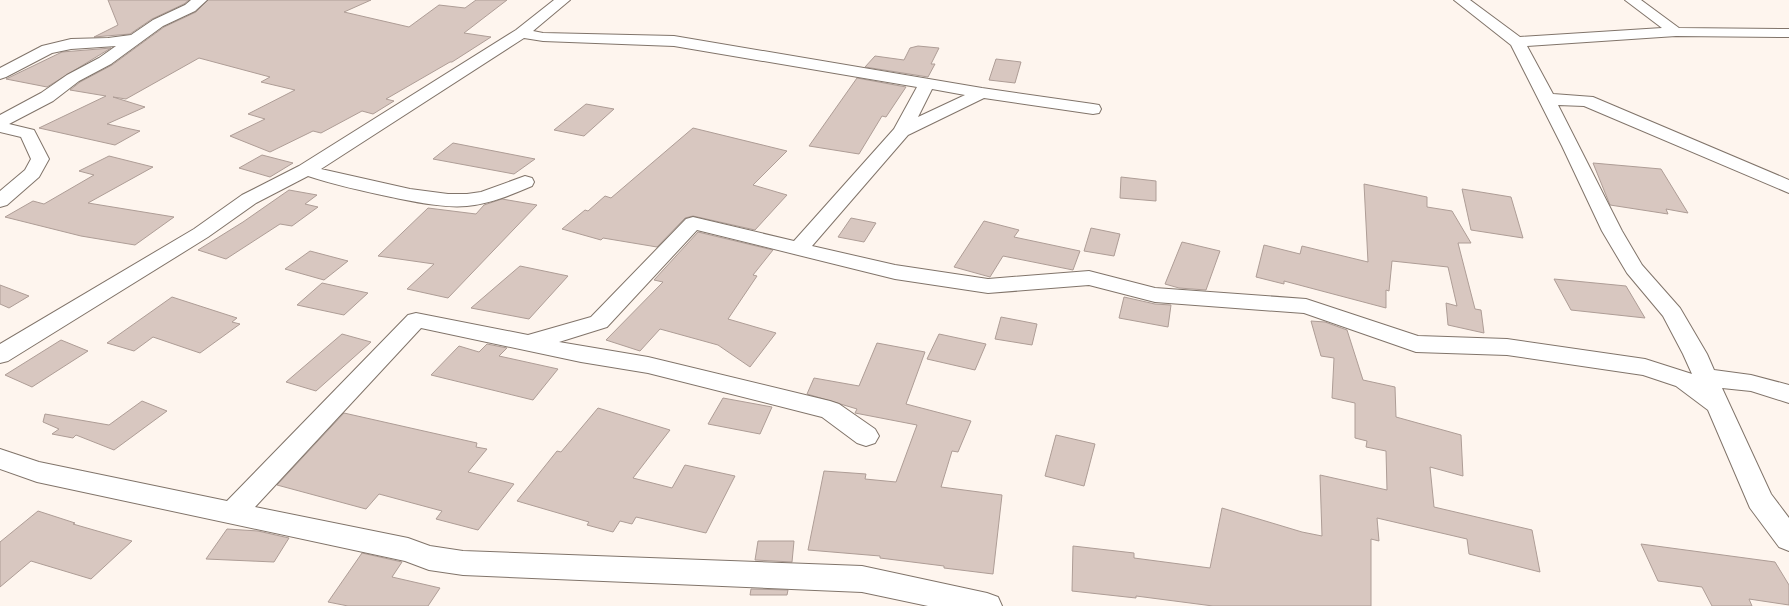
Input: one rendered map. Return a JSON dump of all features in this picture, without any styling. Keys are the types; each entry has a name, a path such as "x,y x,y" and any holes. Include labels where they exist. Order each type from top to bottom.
{"street":[{"path":"0,122 47,97 73,78 105,61 131,44 134,39 158,23 190,8 200,0"},
{"path":"0,354 201,233 249,199 306,170 521,33 563,0"},
{"path":"1462,0 1517,42 1571,146 1612,231 1634,268 1672,314 1695,354 1760,500 1786,532"},
{"path":"1632,0 1676,32"},
{"path":"1517,42 1676,32 1789,33"},
{"path":"521,33 543,36 674,41 982,93 1093,109"},
{"path":"0,74 47,49 72,44 108,43 134,39"},
{"path":"799,248 902,131 927,83"},
{"path":"902,131 982,93"},
{"path":"1547,100 1587,101 1789,187"},
{"path":"0,127 28,134 40,159 32,173 0,201"},
{"path":"306,170 359,184 452,201 469,200 493,195 525,182"},
{"path":"528,343 599,322 693,223 895,272 988,286 1089,278 1155,295 1306,306 1416,344 1507,347 1645,367 1684,380 1718,405"},
{"path":"232,513 416,320 528,343 648,365 830,410 866,436"},
{"path":"1705,377 1751,383 1789,394"},
{"path":"0,458 37,472 408,550 429,558 463,563 862,579 987,606"}],"building":[{"path":"108,0 189,0 184,4 152,19 130,34 94,37 118,25"},
{"path":"208,0 371,0 344,12 409,27 439,5 465,8 476,0 507,0 464,33 491,37 452,62 386,99 394,101 373,114 362,111 321,133 313,131 270,152 230,136 265,119 248,114 295,90 261,82 270,77 199,58 126,99 113,97 145,107 107,124 140,131 115,145 39,128 106,96 70,90 80,82 112,65 164,27 196,12"},
{"path":"918,46 939,48 931,64 935,64 928,77 865,67 875,56 904,60 910,48"},
{"path":"111,48 47,87 6,79 62,52"},
{"path":"996,59 1021,62 1015,83 989,80"},
{"path":"857,78 906,87 886,117 882,116 859,154 809,146"},
{"path":"586,104 614,109 584,136 554,130"},
{"path":"693,128 787,151 753,185 787,195 755,230 693,216 685,218 657,247 603,238 601,240 562,229 585,210 588,211 605,196 611,198"},
{"path":"453,143 535,159 514,174 433,159"},
{"path":"262,155 293,163 270,177 239,168"},
{"path":"109,156 153,167 88,203 174,217 135,245 81,236 5,217 33,201 44,204 94,175 79,171"},
{"path":"1593,163 1661,169 1688,213 1666,209 1668,214 1610,205"},
{"path":"1121,177 1156,181 1156,201 1120,198"},
{"path":"1364,184 1427,197 1427,207 1452,211 1471,243 1458,243 1475,309 1481,310 1484,333 1448,325 1446,303 1457,306 1448,267 1392,261 1389,291 1386,290 1386,308 1284,281 1284,284 1256,277 1264,245 1300,254 1302,246 1368,262"},
{"path":"1462,189 1511,197 1523,238 1471,230"},
{"path":"289,190 317,195 305,204 318,207 292,226 280,224 226,259 198,250 243,222"},
{"path":"502,199 537,205 448,298 407,289 434,264 378,256 428,208 476,214 484,205"},
{"path":"851,218 876,223 864,242 838,237"},
{"path":"984,221 1019,230 1014,237 1080,251 1073,270 1003,256 990,277 954,267"},
{"path":"1091,228 1120,234 1114,256 1084,251"},
{"path":"698,232 773,250 753,275 757,276 728,319 776,333 750,367 718,345 660,329 640,351 606,340 663,282 654,280"},
{"path":"1182,242 1220,251 1206,290 1179,288 1165,284"},
{"path":"310,251 348,261 324,280 285,269"},
{"path":"520,266 568,276 529,319 471,308"},
{"path":"1554,279 1626,286 1645,318 1571,310"},
{"path":"322,283 368,293 344,315 297,305"},
{"path":"0,285 29,296 9,308 0,304"},
{"path":"172,297 237,318 232,322 240,324 200,353 153,337 134,351 107,343"},
{"path":"1124,297 1155,304 1171,305 1168,327 1119,318"},
{"path":"1001,317 1037,324 1032,345 995,339"},
{"path":"1311,321 1325,322 1347,330 1363,380 1395,387 1396,417 1461,435 1463,476 1430,467 1434,507 1532,530 1540,572 1469,554 1467,539 1377,518 1379,541 1371,539 1371,606 1213,606 1136,596 1136,598 1072,591 1073,546 1134,553 1134,558 1210,568 1222,508 1302,532 1322,536 1320,475 1387,490 1386,451 1366,447 1367,441 1355,438 1355,403 1332,398 1334,358 1321,356"},
{"path":"342,334 371,342 316,391 286,382"},
{"path":"939,334 986,344 975,370 927,359"},
{"path":"61,340 88,351 32,387 5,375"},
{"path":"877,343 925,352 906,404 971,421 958,452 952,451 941,487 1002,495 993,574 880,558 880,556 808,550 824,471 866,474 865,479 896,482 917,425 855,413 857,409 807,394 814,378 859,386"},
{"path":"487,344 507,348 499,356 558,369 533,400 431,375 459,346 479,352"},
{"path":"723,398 772,407 760,434 708,424"},
{"path":"142,401 167,411 114,450 76,435 73,438 52,434 59,429 43,422 45,414 109,425"},
{"path":"598,408 670,430 633,478 672,488 685,465 735,476 706,533 636,517 632,524 620,521 613,532 587,525 589,522 517,501 557,451 561,452"},
{"path":"344,413 477,443 476,447 487,449 468,472 514,484 478,530 436,519 442,511 379,494 366,509 277,485"},
{"path":"1056,435 1095,444 1084,486 1045,476"},
{"path":"38,511 75,523 73,524 132,541 91,579 31,561 0,587 0,542"},
{"path":"227,529 258,531 289,538 274,562 206,559"},
{"path":"758,541 794,541 792,562 755,560"},
{"path":"1641,544 1775,562 1789,585 1789,605 1749,599 1752,606 1712,606 1702,587 1658,581"},
{"path":"362,553 402,562 392,577 440,588 428,606 348,606 328,602"},
{"path":"751,589 788,590 787,595 750,595"}]}
